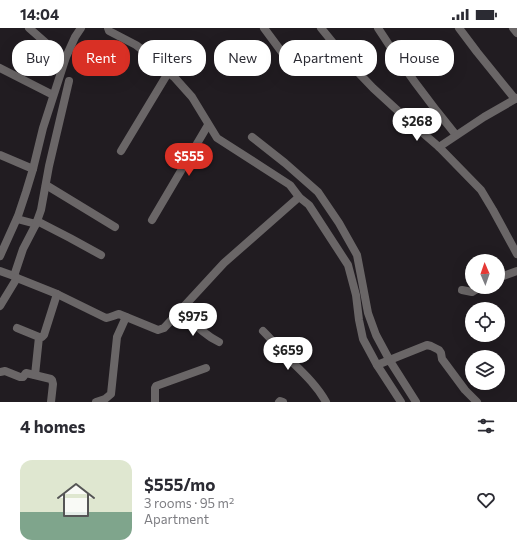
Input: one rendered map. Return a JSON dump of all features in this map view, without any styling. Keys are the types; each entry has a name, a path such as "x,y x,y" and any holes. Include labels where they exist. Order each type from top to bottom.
{"street":[{"path":"29,28 66,59"},
{"path":"0,256 19,219 43,128 66,59 75,37 81,28"},
{"path":"264,28 279,48"},
{"path":"321,28 368,83 408,122 439,147 481,190 517,254"},
{"path":"378,28 429,102 456,135"},
{"path":"439,147 484,117 516,99 459,28"},
{"path":"513,28 517,33"},
{"path":"109,30 138,46"},
{"path":"0,68 54,95"},
{"path":"121,151 166,76"},
{"path":"171,76 184,87 192,97 217,138 291,184 299,197 309,205 348,265 358,286 376,335 383,363 401,402"},
{"path":"0,306 14,277 23,249 36,223 40,210 61,110 69,81"},
{"path":"51,106 61,110"},
{"path":"152,220 208,125"},
{"path":"252,137 318,192 339,223 357,255 358,286 356,295 363,339 416,402"},
{"path":"0,155 33,169"},
{"path":"291,184 298,176"},
{"path":"46,185 115,227"},
{"path":"0,271 57,294 106,318 119,314 158,330 164,328 224,263 299,197"},
{"path":"19,219 36,223 70,238 101,255"},
{"path":"505,275 517,271"},
{"path":"17,328 42,337 44,335 57,294"},
{"path":"180,310 199,329 219,342"},
{"path":"96,402 105,399 111,394 117,337 126,317"},
{"path":"263,331 310,379 326,402"},
{"path":"35,375 39,337"},
{"path":"383,363 427,344 441,353 442,359 465,390 477,402"},
{"path":"155,402 156,386 206,368"},
{"path":"0,372 5,371 20,377 23,377 26,374 35,375 52,380 51,402"},
{"path":"279,402 283,402"}]}
